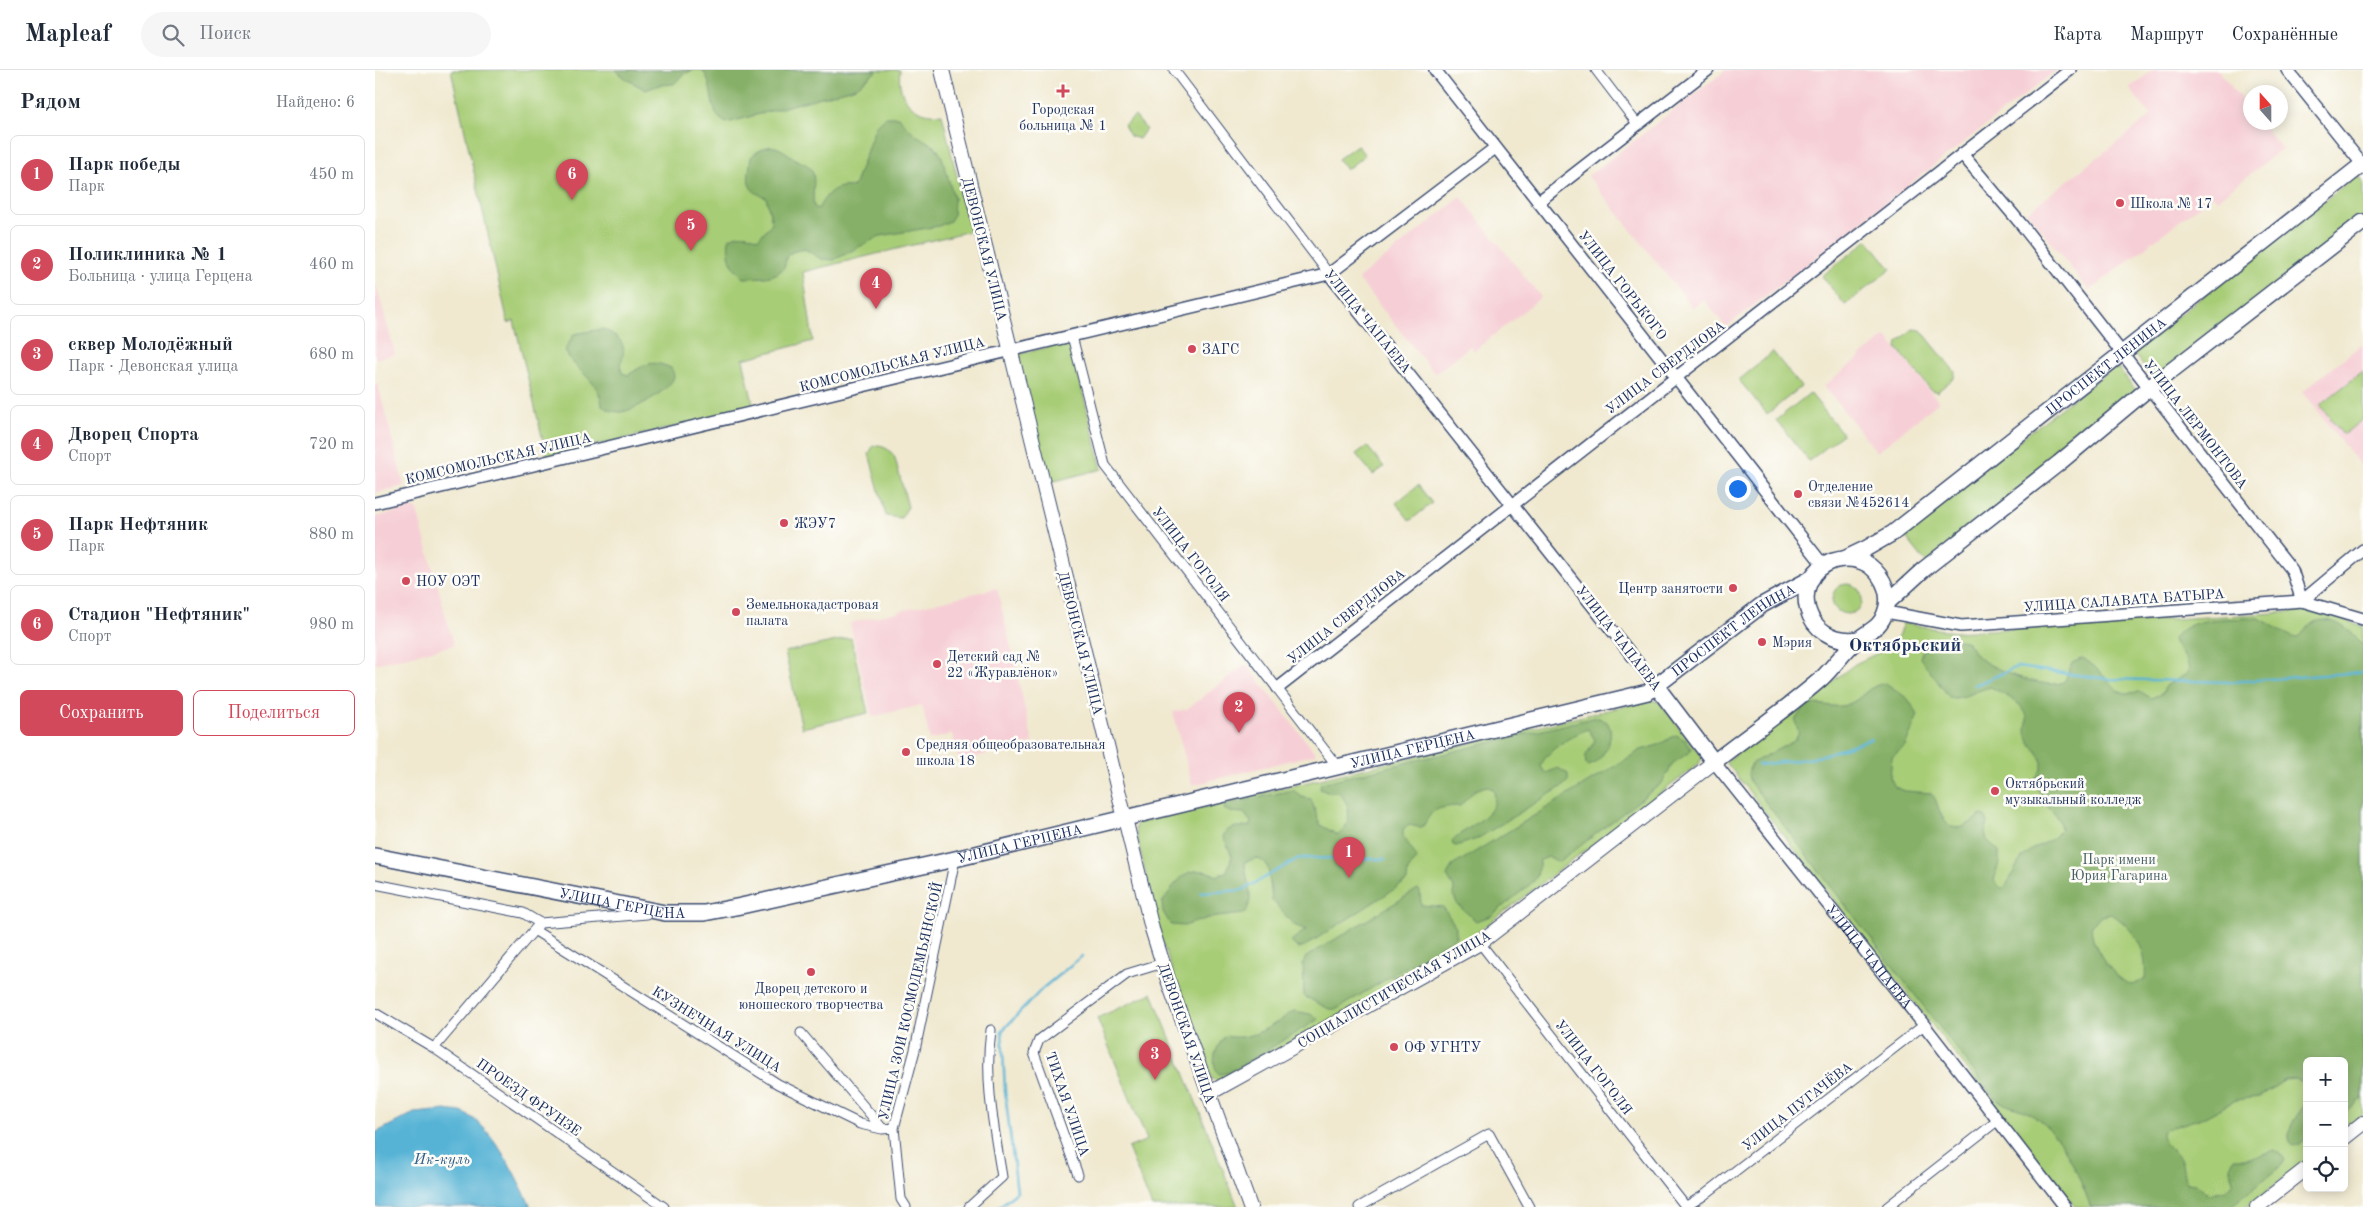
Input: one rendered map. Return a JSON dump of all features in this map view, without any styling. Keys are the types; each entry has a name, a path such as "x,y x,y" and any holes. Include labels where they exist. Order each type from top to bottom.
{"main road":[{"name":"ДЕВОНСКАЯ УЛИЦА","path":"945,71 1009,351 1124,818 1163,963 1208,1094 1250,1207"},
{"name":"ПРОСПЕКТ ЛЕНИНА","path":"1844,559 1893,533 2363,164"},
{"path":"1714,762 1823,677 1859,639 1874,630 1887,607 1923,570 2059,463 2149,388 2363,222"},
{"path":"1859,639 1837,639 1827,635 1811,620 1806,599 1813,578 1824,566 1844,559 1866,564 1876,571 1885,585 1887,607"},
{"name":"ПРОСПЕКТ ЛЕНИНА","path":"1657,687 1762,605 1813,578"},
{"name":"УЛИЦА ГЕРЦЕНА","path":"375,856 665,913 704,913 955,859 1648,692 1657,687"},
{"name":"УЛИЦА ЧАПАЕВА","path":"1657,687 1714,762"},
{"name":"СОЦИАЛИСТИЧЕСКАЯ УЛИЦА","path":"1208,1094 1480,943 1714,762"},
{"path":"2348,1135 2363,1123"},
{"path":"2257,1207 2303,1171"}],"street":[{"name":"УЛИЦА ЧАПАЕВА","path":"1174,70 1329,274 1513,503 1657,687"},
{"name":"УЛИЦА ГОРЬКОГО","path":"1435,70 1824,566"},
{"path":"1596,70 1638,124"},
{"path":"1538,202 1709,70"},
{"name":"УЛИЦА СВЕРДЛОВА","path":"1279,688 1513,503 2070,70"},
{"path":"2287,70 2363,164"},
{"name":"КОМСОМОЛЬСКАЯ УЛИЦА","path":"375,503 1329,274 1495,148"},
{"name":"УЛИЦА ЛЕРМОНТОВА","path":"1962,154 2021,224 2292,570 2302,601"},
{"name":"УЛИЦА ГОГОЛЯ","path":"1072,336 1105,465 1279,688 1337,766"},
{"path":"2302,601 2363,550"},
{"name":"УЛИЦА САЛАВАТА БАТЫРА","path":"1887,607 1961,626 2302,601 2363,619"},
{"name":"УЛИЦА ЧАПАЕВА","path":"1714,762 2065,1207"},
{"name":"УЛИЦА ЗОИ КОСМОДЕМЬЯНСКОЙ","path":"906,1207 901,1199 895,1128 915,1050 955,859"},
{"name":"КУЗНЕЧНАЯ УЛИЦА","path":"375,884 523,913 537,926 778,1084 861,1124 882,1128 895,1128"},
{"path":"434,1048 537,926 665,913"},
{"name":"УЛИЦА ГОГОЛЯ","path":"1480,943 1686,1207"},
{"name":"ТИХАЯ УЛИЦА","path":"1078,1175 1034,1053 1039,1040 1127,974 1163,963"},
{"name":"ПРОЕЗД ФРУНЗЕ","path":"375,1013 434,1048 664,1207"},
{"name":"УЛИЦА ПУГАЧЁВА","path":"1686,1207 1703,1196 1924,1026"},
{"path":"969,1207 1002,1177 990,1101 988,1052 991,1030"},
{"path":"801,1033 882,1128"},
{"path":"1887,1207 1997,1121"},
{"path":"1359,1207 1370,1204 1489,1134 1529,1207"}],"shaded area":[{"path":"1726,70 2057,70 1726,327 1704,300 1693,308 1588,176"},
{"name":"Школа № 17","path":"2153,70 2218,70 2243,101 2243,130 2267,130 2282,149 2217,200 2213,195 2089,291 2027,212 2151,116 2129,88"},
{"path":"1461,197 1541,297 1474,351 1470,346 1435,374 1358,279"},
{"path":"375,280 395,354 375,359"},
{"path":"1886,336 1939,402 1877,452 1824,386"},
{"path":"2363,343 2363,469 2302,392"},
{"path":"378,384 404,486 375,493 375,385"},
{"name":"НОУ ОЭТ","path":"416,507 454,645 375,664 375,517"},
{"name":"Детский сад № 22 «Журавлёнок»","path":"997,588 1033,743 959,761 952,734 930,740 922,705 872,717 850,623"},
{"path":"1246,664 1316,754 1192,785 1173,712 1187,709"}],"green space":[{"path":"451,70 900,70 901,89 909,104 923,112 942,114 970,231 803,272 813,341 743,359 754,408 547,457 514,321 508,323"},
{"path":"616,70 693,70 682,75 674,84 659,85 646,90 626,79"},
{"path":"702,70 878,70 858,86 850,89 727,123 720,119 716,113 709,83"},
{"path":"1135,116 1146,129 1139,139 1130,136 1124,125"},
{"path":"886,117 898,117 916,135 936,147 942,157 954,198 953,216 950,221 939,226 880,236 834,260 821,259 805,249 796,251 787,256 785,265 779,272 767,277 744,278 731,261 729,239 743,234 758,239 772,223 766,197 753,191 750,187 751,157 763,148 774,147 779,148 808,166 814,177 814,207 818,209 832,191 840,187 852,187 855,184 876,125"},
{"path":"1357,145 1365,155 1346,170 1338,159"},
{"path":"2355,177 2360,177 2363,181 2363,221 2157,383 2132,352"},
{"path":"1868,240 1891,269 1845,305 1822,276"},
{"path":"602,329 618,338 623,346 624,352 620,364 622,373 628,375 653,363 664,365 671,368 674,376 670,384 649,400 633,409 620,412 610,410 602,405 597,388 575,365 565,350 574,334"},
{"path":"1913,329 1921,330 1955,372 1954,378 1937,392 1931,390 1897,348 1898,342"},
{"path":"1070,342 1102,469 1047,483 1015,355"},
{"path":"1773,352 1801,387 1767,414 1739,380"},
{"path":"2116,365 2141,398 1927,564 1902,532"},
{"path":"2363,371 2363,419 2343,435 2320,405"},
{"path":"1810,393 1843,434 1809,461 1776,420"},
{"path":"873,446 886,448 895,458 908,507 901,518 886,516 869,454"},
{"path":"1367,446 1384,467 1373,475 1356,454"},
{"path":"1418,485 1432,503 1410,521 1396,503"},
{"path":"1847,584 1858,588 1862,599 1858,610 1847,614 1836,610 1832,599 1836,588"},
{"name":"Парк имени Юрия Гагарина","path":"2308,611 2321,612 2363,626 2363,1115 2348,1126 2348,1057 2303,1057 2303,1162 2247,1207 2075,1207 1726,762 1855,664 1882,651 1898,636 1903,623 1954,632"},
{"name":"Парк имени Юрия Гагарина","path":"2259,618 2297,638 2311,624 2326,620 2340,625 2363,644 2363,1098 2348,1110 2348,1057 2303,1057 2303,1082 2295,1079 2285,1080 2259,1097 2236,1100 2205,1117 2166,1129 2162,1132 2166,1144 2180,1159 2187,1183 2197,1184 2208,1194 2226,1190 2233,1182 2230,1167 2234,1158 2252,1158 2274,1150 2279,1152 2285,1160 2282,1165 2230,1207 2091,1207 2068,1155 2053,1133 2031,1114 2003,1103 1993,1096 1750,782 1748,777 1749,770 1752,763 1794,741 1798,733 1795,721 1800,712 1806,707 1818,704 1846,705 1852,703 1873,687 1886,683 1908,699 1918,715 1905,746 1892,757 1890,777 1895,787 1905,791 1931,793 1945,820 1954,827 1959,828 1969,824 1981,815 1984,816 1988,822 1985,833 1987,840 1999,851 1999,862 1994,881 2001,888 2004,888 2019,862 2026,854 2035,847 2049,841 2061,829 2058,819 2043,801 2040,791 2035,784 2035,779 2042,766 2039,754 2027,737 2026,714 2019,704 1991,687 1961,697 1950,698 1920,658 1924,647 1935,639 1965,641 1978,657 1996,668 2021,678 2047,684 2058,684 2065,681 2072,663 2083,658 2095,667 2117,690 2125,693 2141,692 2151,698 2163,693 2165,686 2185,675 2189,670 2186,660 2173,639 2190,625 2224,619","holes":["2112,914 2127,927 2138,942 2144,959 2145,979 2133,985 2126,983 2104,961 2098,951 2092,932 2092,925 2100,916"]},
{"path":"851,638 868,713 802,728 785,652"},
{"path":"1650,700 1659,702 1702,757 1699,764 1459,946 1335,1018 1218,1081 1212,1079 1161,939 1135,829 1137,823"},
{"path":"1597,717 1607,722 1610,734 1607,747 1594,763 1589,766 1586,764 1585,757 1595,740 1588,729 1560,744 1543,761 1541,767 1546,773 1558,768 1568,774 1568,781 1563,786 1477,839 1456,846 1452,842 1481,820 1493,806 1495,798 1493,789 1486,786 1475,790 1460,806 1432,812 1423,826 1410,825 1403,829 1403,836 1416,856 1416,860 1408,870 1407,881 1305,946 1298,948 1292,943 1292,940 1306,930 1294,925 1272,900 1268,868 1264,862 1257,858 1245,862 1250,901 1244,914 1208,918 1184,926 1171,925 1163,912 1162,903 1172,888 1184,876 1198,871 1217,876 1227,871 1232,856 1223,836 1232,828 1250,826 1251,822 1244,813 1230,812 1224,809 1225,805 1293,790 1302,797 1311,799 1320,825 1338,835 1346,825 1349,814 1348,808 1338,792 1327,792 1320,789 1321,783"},
{"path":"1676,735 1685,740 1691,749 1690,752 1673,763 1662,783 1559,862 1549,857 1540,860 1537,876 1533,882 1491,916 1476,921 1458,905 1453,895 1454,888 1447,876 1452,866 1641,750 1658,745"},
{"path":"1418,889 1420,891 1421,905 1443,907 1456,927 1456,937 1337,1009 1329,1009 1304,996 1303,963 1306,957"},
{"path":"1152,993 1238,1207 1152,1207 1128,1148 1147,1140 1097,1018"},
{"path":"1294,1011 1310,1014 1319,1019 1229,1073 1218,1074 1214,1059 1219,1045 1225,1036 1245,1037 1262,1031"},
{"path":"2303,1107 2303,1142 2293,1146 2289,1135 2296,1117"}],"water":[{"name":"Ик-куль","path":"446,1110 461,1112 483,1127 511,1167 531,1207 375,1207 375,1133 414,1113"}],"waterway":[{"path":"1975,685 2017,667 2108,679 2230,682 2363,672"},
{"path":"1758,765 1814,758 1871,739"},
{"path":"1200,893 1243,890 1299,858 1385,859"},
{"path":"999,1207 1017,1192 1005,1092 1002,1031 1043,988 1082,956"}],"place":[{"name":"Городская больница № 1","path":"1063,91"},
{"name":"Стадион \"Нефтяник\"","path":"572,200"},
{"name":"Школа № 17","path":"2120,203"},
{"name":"Парк Нефтяник","path":"691,251"},
{"name":"Дворец Спорта","path":"876,309"},
{"name":"ЗАГС","path":"1192,349"},
{"name":"Отделение связи №452614","path":"1798,494"},
{"name":"ЖЭУ7","path":"784,523"},
{"name":"НОУ ОЭТ","path":"406,581"},
{"name":"Центр занятости","path":"1733,588"},
{"name":"Земельнокадастровая палата","path":"736,612"},
{"name":"Мэрия","path":"1762,642"},
{"name":"Детский сад № 22 «Журавлёнок»","path":"937,664"},
{"name":"Поликлиника № 1","path":"1239,733"},
{"name":"Средняя общеобразовательная школа 18","path":"906,752"},
{"name":"Октябрьский музыкальный колледж","path":"1995,791"},
{"name":"Парк победы","path":"1349,878"},
{"name":"Дворец детского и юношеского творчества","path":"811,972"},
{"name":"ОФ УГНТУ","path":"1394,1047"},
{"name":"сквер Молодёжный","path":"1155,1080"}],"district":[{"name":"Октябрьский","path":"1905,644"}]}
